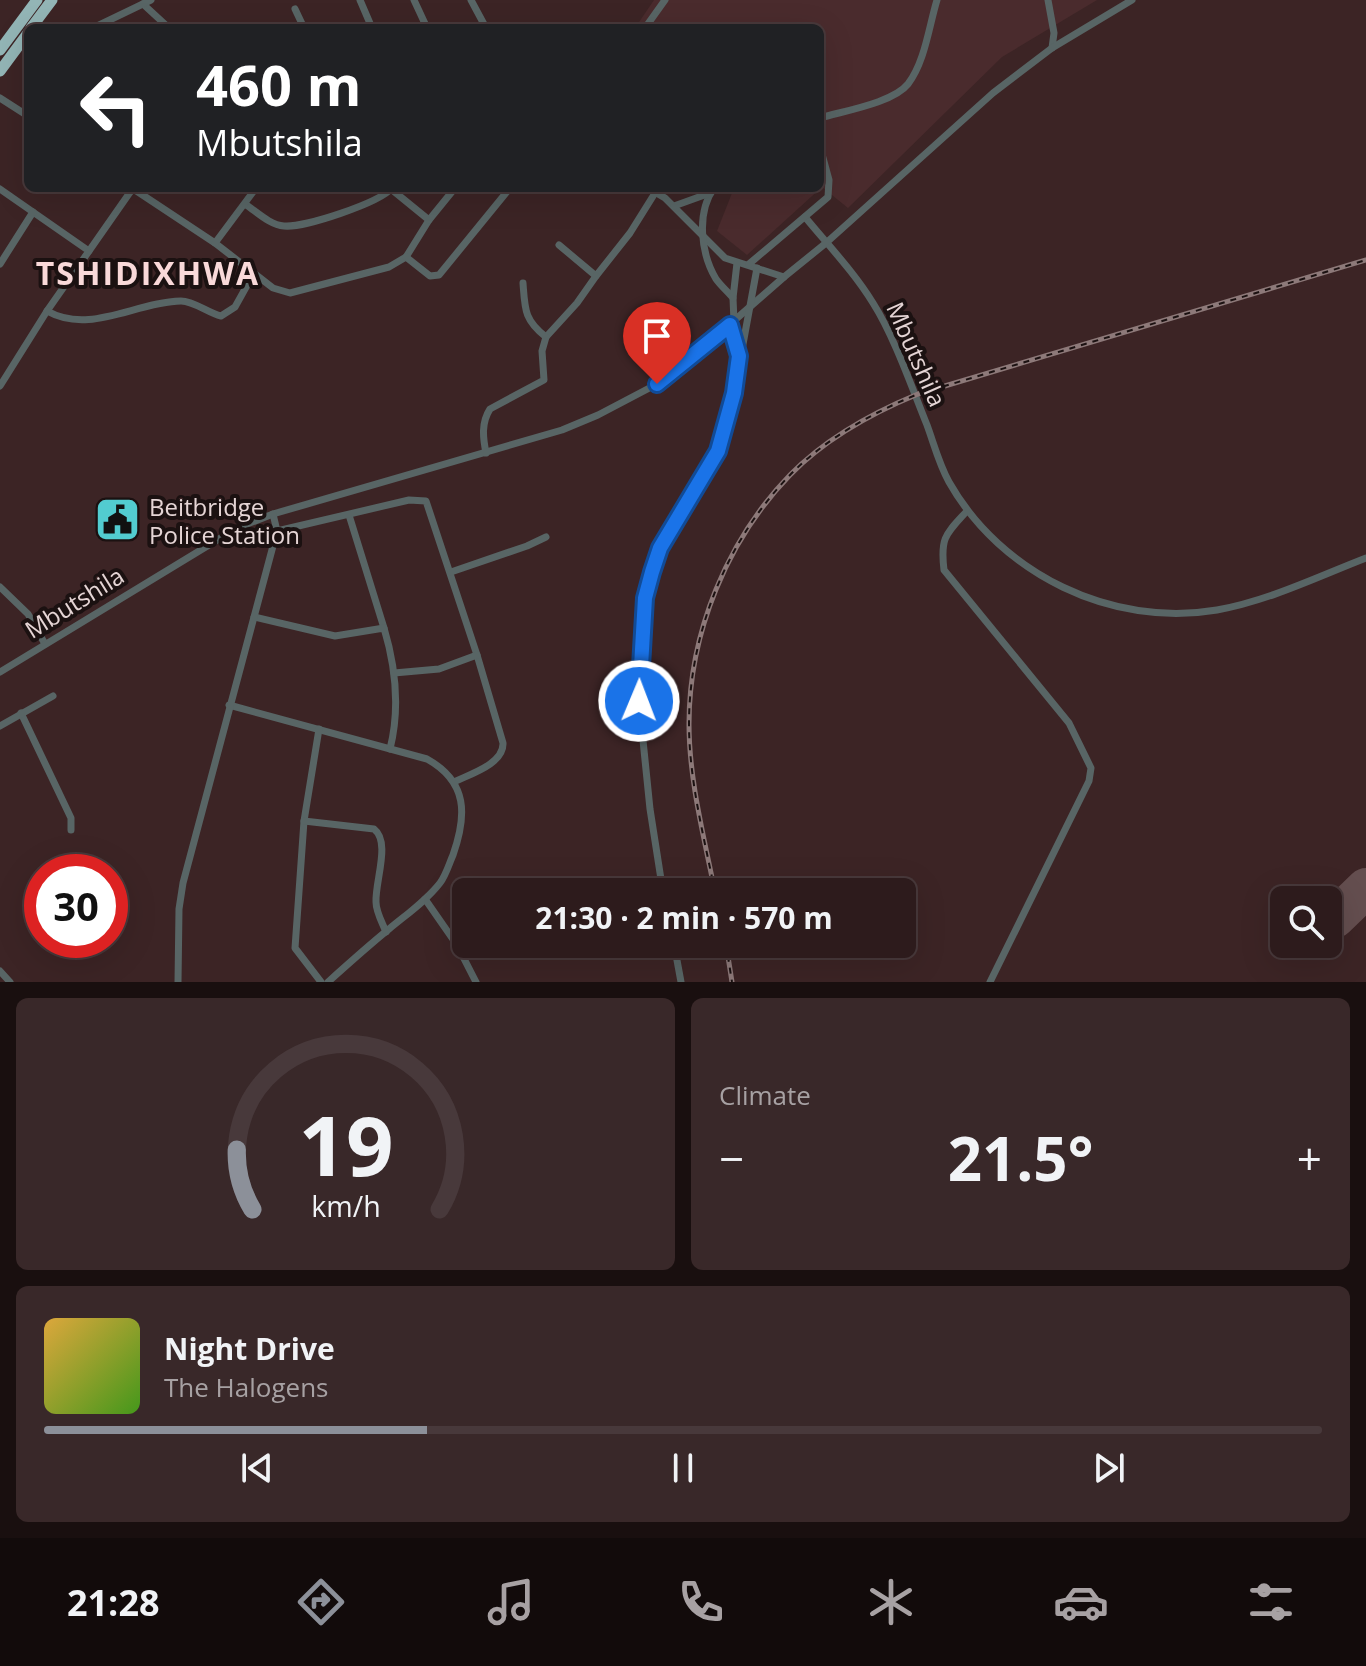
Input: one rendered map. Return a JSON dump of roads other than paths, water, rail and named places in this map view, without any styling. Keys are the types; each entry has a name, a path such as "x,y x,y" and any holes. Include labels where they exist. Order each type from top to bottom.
{"highway":[{"path":"0,50 37,0"},
{"path":"34,24 52,0"},
{"path":"0,71 24,38"}],"street":[{"path":"360,0 370,24"},
{"path":"414,0 425,24"},
{"path":"471,0 484,24"},
{"path":"648,24 665,0"},
{"path":"824,117 890,97 908,84 917,67 937,0"},
{"path":"1048,0 1054,33 1052,48"},
{"path":"805,217 826,243 993,93 1052,48 1132,0"},
{"path":"101,24 147,2 166,24"},
{"path":"295,9 302,24"},
{"path":"0,98 24,113"},
{"path":"661,878 639,701 645,598 660,548 718,451 734,393 751,306 753,266 824,202 831,190 824,163"},
{"path":"0,189 89,251"},
{"path":"0,386 47,311 130,192"},
{"path":"139,192 215,243 279,292 290,293 389,267 406,257 429,220 452,192"},
{"path":"215,243 253,192"},
{"path":"245,204 274,224 286,227 376,201 388,192"},
{"path":"396,192 429,220"},
{"path":"406,257 430,276 439,275 507,192"},
{"path":"486,453 483,433 485,417 490,409 538,386 544,380 542,351 546,337 577,303 630,233 651,192"},
{"path":"655,192 674,206 725,258 784,277"},
{"path":"674,206 707,192"},
{"path":"711,192 705,207 702,236 716,279 733,298"},
{"path":"0,264 33,212"},
{"name":"Mbutshila","path":"0,672 237,528 273,514 562,430 610,409 657,384 826,243 874,304 948,479 967,511 1016,558 1037,573 1070,592 1098,602 1126,608 1187,613 1253,602 1366,558"},
{"path":"559,245 596,276"},
{"path":"737,263 732,324 739,356"},
{"path":"47,311 61,319 87,320 182,301 221,316 235,307 254,273"},
{"path":"523,283 527,316 535,329 546,337"},
{"path":"0,364 9,370"},
{"path":"277,531 409,500 426,501 502,737 503,750 497,760 454,782"},
{"path":"967,511 944,537 941,546 944,570 1069,723 1091,768 1089,781 990,982"},
{"path":"178,982 179,909 183,883 277,531 273,514"},
{"path":"349,515 384,628 394,673 397,721 390,749"},
{"path":"451,572 546,537"},
{"path":"0,587 28,614 45,644"},
{"path":"254,617 335,636 384,628"},
{"path":"394,673 439,669 477,655"},
{"path":"0,726 53,696"},
{"path":"229,705 427,759 439,766 454,782 463,815 459,837 443,880 328,982"},
{"path":"21,713 71,818 71,830"},
{"path":"319,729 304,821 295,948 321,982"},
{"path":"304,821 374,829 380,833 382,843 376,905 386,932"},
{"path":"425,899 457,945 476,982"},
{"path":"677,958 681,982"},
{"path":"0,971 10,982"}],"railway":[{"path":"712,878 698,808 690,745 691,690 696,656 704,622 730,558 768,501 790,475 818,450 850,428 918,394 1366,260"},
{"path":"728,958 732,982"}],"place":[{"name":"Beitbridge Police Station","path":"118,520"}],"district":[{"name":"TSHIDIXHWA","path":"148,272"}]}
